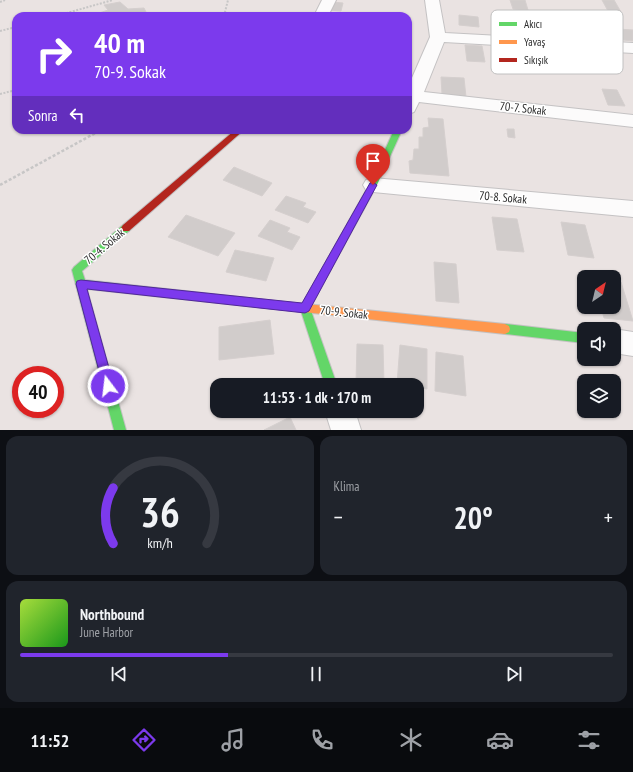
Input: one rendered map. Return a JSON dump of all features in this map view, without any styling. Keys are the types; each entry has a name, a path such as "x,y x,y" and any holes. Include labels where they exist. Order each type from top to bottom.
{"street":[{"path":"323,12 329,0"},
{"path":"412,100 438,37 432,0"},
{"path":"438,37 491,40"},
{"path":"623,47 633,48"},
{"name":"70-7. Sokak","path":"412,102 633,120"},
{"name":"70-4. Sokak","path":"120,430 77,270 235,134"},
{"path":"329,378 305,308 373,185 396,134"},
{"name":"70-8. Sokak","path":"373,185 633,209"},
{"name":"70-9. Sokak","path":"81,284 577,337"},
{"path":"621,343 633,344"},
{"path":"342,418 346,430"}],"path":[{"path":"0,2 5,0"},
{"path":"70,12 113,0"},
{"path":"225,12 228,0"},
{"path":"0,31 12,28"},
{"path":"0,94 12,89"},
{"path":"0,185 94,134"}],"building":[{"path":"510,0 525,0 528,10 513,9"},
{"path":"602,0 614,0 620,10 607,10"},
{"path":"120,2 128,9 144,8 146,12 102,12 108,10 104,5"},
{"path":"332,2 343,3 341,11 329,10"},
{"path":"459,15 478,17 479,27 459,25"},
{"path":"623,29 633,30 633,41 623,40"},
{"path":"465,45 482,46 485,62 467,61"},
{"path":"441,77 464,78 466,97 442,94"},
{"path":"602,89 617,90 625,106 608,105"},
{"path":"428,118 443,119 449,176 410,173 409,161 413,160 414,149 419,149 419,137 423,137 423,128 429,127"},
{"path":"507,129 514,129 515,138 508,137"},
{"path":"234,167 272,183 262,196 223,180"},
{"path":"286,196 306,203 303,207 316,212 308,223 275,210"},
{"path":"186,215 235,233 218,256 168,237"},
{"path":"492,217 517,219 524,252 497,250"},
{"path":"270,220 290,228 287,232 300,237 292,250 258,236"},
{"path":"561,222 585,225 594,258 568,255"},
{"path":"235,250 274,258 266,281 226,272"},
{"path":"434,262 456,264 459,303 436,301"},
{"path":"621,282 633,321 604,318 603,314 621,314"},
{"path":"270,320 274,354 219,360 219,327"},
{"path":"357,344 383,345 384,378 356,378"},
{"path":"400,345 427,349 427,389 424,388 424,378 397,378"},
{"path":"436,352 463,356 466,396 435,391"},
{"path":"290,418 296,430 264,430"}],"traffic: fast":[{"path":"329,378 305,308 373,185 396,134"},
{"path":"120,430 77,270 126,228"},
{"path":"81,284 276,305"},
{"path":"505,329 577,337"}],"traffic: slow":[{"path":"276,305 505,329"}],"traffic: jam":[{"path":"126,228 235,134"}],"route":[{"path":"108,386 81,284 305,308 373,185"}]}
